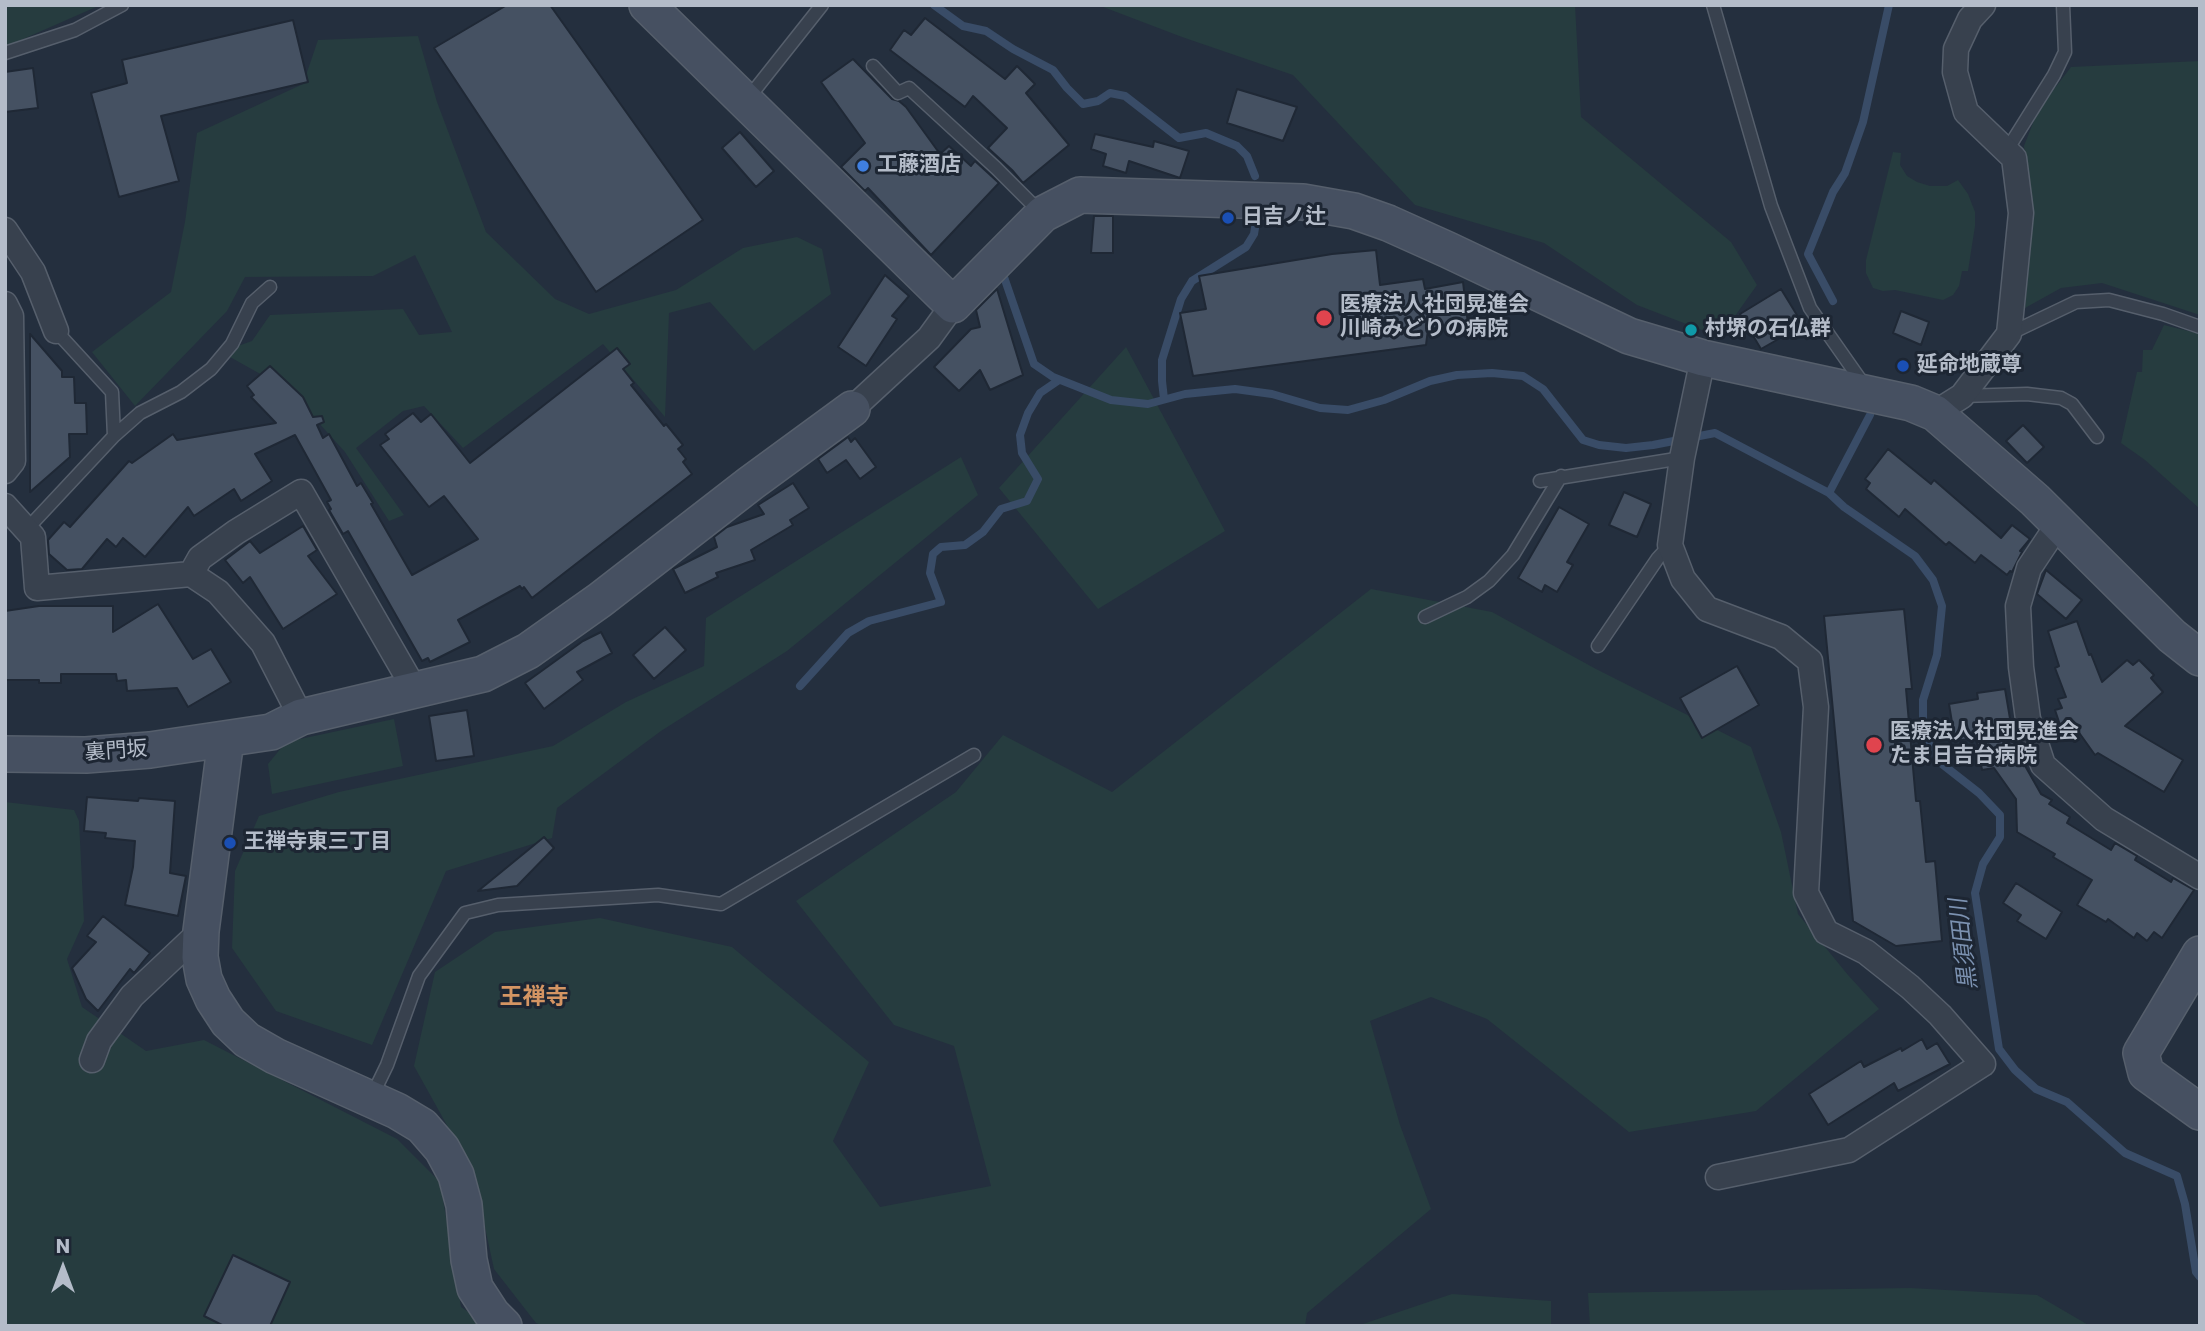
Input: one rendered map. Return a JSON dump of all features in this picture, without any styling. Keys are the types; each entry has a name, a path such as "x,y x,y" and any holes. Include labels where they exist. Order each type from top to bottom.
{"street":[{"path":"647,5 953,305"},
{"path":"1948,404 2009,334 2021,213 2014,158 1966,112 1955,72 1956,49 1970,19 1983,5"},
{"path":"852,409 929,338 953,305 1043,214 1080,195 1303,202 1354,211 1448,250 1629,336 1703,358 1911,403 1948,404 2059,523 2172,636 2200,658"},
{"path":"5,230 33,272 56,331"},
{"path":"5,304 11,316 8,361 13,461 5,471"},
{"path":"1703,358 1682,458 1670,545 1683,579 1707,608 1782,637 1811,662 1816,707 1807,893 1826,932 1866,952 1910,987 1940,1015 1983,1064 1849,1150 1718,1177"},
{"name":"裏門坂","path":"5,754 99,754 150,750 271,732 301,718 483,674 528,651 600,600 852,409"},
{"path":"191,574 200,558 301,492 415,690"},
{"path":"5,506 33,537 37,588 191,574 218,592 263,643 301,718"},
{"path":"2059,523 2029,568 2018,606 2021,667 2028,719 2043,765 2104,819 2200,877"},
{"path":"226,739 201,931 200,957 204,979 213,999 228,1022 247,1040 275,1056 397,1111 422,1126 442,1149 456,1175 464,1205 469,1260 475,1288 503,1326"},
{"path":"92,1060 99,1041 132,996 201,931"},
{"path":"2200,954 2141,1054 2146,1073 2200,1112"}],"lane":[{"path":"5,53 75,30 122,5"},
{"path":"746,101 822,5"},
{"path":"1713,5 1771,206 1810,308 1870,394"},
{"path":"2007,150 2054,75 2065,52 2063,5"},
{"path":"873,66 898,93 909,88 1043,214"},
{"path":"27,529 140,412 181,392 211,369 232,344 252,303 270,287"},
{"path":"2009,334 2076,302 2109,300 2200,327"},
{"path":"56,331 112,392 114,436"},
{"path":"1948,404 2027,394 2061,398 2072,404 2097,436"},
{"path":"1540,481 1682,458"},
{"path":"1424,617 1467,597 1489,581 1513,555 1561,476"},
{"path":"1598,646 1658,558 1670,545"},
{"path":"371,1099 387,1065 419,976 465,913 498,905 658,895 721,904 974,755"}],"green space":[{"path":"5,5 109,5 96,7 5,47"},
{"path":"1098,5 1575,5 1581,117 1731,242 1757,285 1720,337 1637,305 1544,243 1415,205 1293,75"},
{"path":"418,36 437,102 486,232 555,299 589,314 676,290 743,248 797,237 822,249 831,294 754,351 710,302 669,313 665,417 603,344 463,448 424,406 403,411 356,448 404,515 389,521 345,452 289,390 221,352 252,341 270,315 403,309 419,335 452,332 415,255 373,276 245,277 227,311 135,406 92,352 171,292 185,222 197,133 303,84 318,40"},
{"path":"2200,61 2200,315 2102,283 2061,288 2025,308 2032,225 2024,146 2038,110 2071,67"},
{"path":"1893,152 1901,153 1900,165 1907,176 1917,182 1930,186 1947,186 1958,180 1968,194 1975,212 1968,271 1962,271 1959,286 1953,295 1943,300 1873,288 1866,273 1866,260"},
{"path":"2164,325 2200,334 2200,509 2145,460 2121,443 2137,372 2142,372 2143,350 2152,350"},
{"path":"1126,347 1225,531 1098,609 999,488"},
{"path":"961,457 978,495 787,651 661,731 557,808 552,838 446,871 372,1045 276,1011 232,948 235,871 259,816 339,792 553,746 626,702 704,666 706,618"},
{"path":"1371,589 1492,612 1596,669 1751,747 1781,832 1798,914 1879,1009 1756,1111 1629,1132 1487,1019 1431,997 1370,1021 1400,1125 1431,1209 1307,1313 1305,1326 543,1326 536,1323 494,1269 473,1172 414,1066 435,972 495,932 600,918 732,947 869,1062 833,1141 880,1207 991,1186 954,1046 894,1025 796,901 956,792 1003,735 1112,792"},
{"path":"394,719 403,766 272,794 268,764 286,742"},
{"path":"5,802 74,810 79,821 84,921 67,959 82,1007 146,1051 204,1040 397,1139 440,1182 461,1307 489,1326 5,1326"},
{"path":"1910,1288 2037,1295 2090,1326 1590,1326 1588,1293"},
{"path":"1452,1294 1551,1301 1551,1326 1357,1326"}],"building":[{"path":"507,5 550,5 703,220 596,292 434,48"},
{"path":"925,18 1005,79 1017,66 1035,84 1026,93 1069,145 1023,183 988,148 1007,128 973,96 965,107 890,50 904,30 911,35"},
{"path":"293,20 308,82 161,116 179,181 119,197 91,93 127,83 122,60"},
{"path":"853,59 892,99 906,107 940,154 949,146 971,166 975,161 999,183 931,255 868,188 865,191 841,167 865,143 821,82"},
{"path":"33,68 38,108 5,112 5,72"},
{"path":"1237,89 1297,107 1283,141 1227,123"},
{"path":"740,132 774,171 756,187 722,148"},
{"path":"1095,134 1153,147 1154,141 1189,151 1180,178 1129,161 1126,173 1103,166 1106,154 1091,149"},
{"path":"1094,216 1113,216 1113,253 1091,253"},
{"name":"医療法人社団晃進会 川崎みどりの病院","path":"1376,250 1380,285 1423,279 1425,289 1463,282 1468,324 1428,329 1426,345 1193,376 1180,313 1206,309 1199,276 1332,254"},
{"path":"885,275 909,296 892,316 897,319 866,366 838,347"},
{"path":"997,289 1023,375 990,390 980,370 959,391 934,367 971,329 980,327 976,310"},
{"path":"1781,289 1803,325 1761,349 1740,314"},
{"path":"1901,311 1929,322 1921,345 1893,333"},
{"path":"30,334 62,371 62,377 74,377 75,403 86,403 87,434 69,434 70,457 30,492"},
{"path":"617,348 630,364 623,369 634,383 631,385 683,445 678,449 692,474 532,598 524,587 522,589 520,586 458,620 470,642 430,662 428,658 422,661 348,531 343,534 329,510 331,509 327,502 331,500 295,435 255,454 272,481 241,501 234,489 194,516 188,507 145,557 123,538 116,547 107,539 82,569 67,570 49,554 48,540 64,522 70,527 129,461 132,463 173,434 177,440 276,423 251,397 254,395 247,386 270,366 303,397 313,417 322,416 324,422 317,425 323,438 329,434 357,486 361,483 412,575 478,539 444,496 429,507 380,445 389,439 385,434 413,413 421,422 431,414 470,463"},
{"path":"2023,425 2044,447 2027,463 2006,441"},
{"path":"848,437 851,442 855,438 876,467 860,479 846,460 827,473 818,459"},
{"path":"1888,449 1931,484 1934,480 2001,538 2012,525 2030,539 2020,551 2022,552 2012,572 2007,575 1981,555 1975,563 1949,542 1946,545 1905,509 1899,517 1866,489 1870,483 1865,479"},
{"path":"793,483 809,508 790,520 793,525 751,550 755,560 716,573 718,577 685,593 673,569 717,547 714,537 727,527 764,514 758,505"},
{"path":"1624,492 1651,504 1637,537 1609,525"},
{"path":"1559,507 1589,524 1567,562 1573,565 1557,592 1545,585 1542,592 1518,578"},
{"path":"303,526 317,550 308,556 337,594 283,629 250,577 243,583 225,560 250,541 260,553"},
{"path":"2046,570 2082,600 2066,619 2037,594"},
{"path":"158,604 193,659 211,649 231,682 188,707 177,688 127,691 126,680 117,681 116,674 61,674 61,683 5,680 5,611 39,606 113,606 113,632"},
{"name":"医療法人社団晃進会 たま日吉台病院","path":"1904,609 1912,689 1906,689 1916,801 1920,801 1926,862 1935,861 1942,941 1896,946 1853,921 1824,616"},
{"path":"2077,621 2102,682 2127,660 2133,665 2139,660 2154,675 2151,678 2163,692 2125,726 2183,760 2164,792 2098,753 2095,755 2075,727 2062,731 2055,710 2062,708 2058,699 2066,697 2055,668 2059,666 2048,631"},
{"path":"665,627 686,650 654,679 633,655"},
{"path":"601,632 612,653 577,672 583,680 544,709 525,683 583,641"},
{"path":"1737,666 1759,705 1702,738 1680,698"},
{"path":"2005,689 2015,748 2041,794 2052,800 2049,804 2070,817 2067,823 2111,850 2115,843 2137,856 2135,860 2171,882 2173,878 2194,890 2162,938 2154,932 2147,941 2137,933 2134,938 2108,919 2106,922 2077,905 2092,880 2017,832 2016,799 1994,768 1982,770 1976,738 1955,741 1949,704 1978,699 1977,693"},
{"path":"467,710 474,756 436,761 429,716"},
{"path":"87,797 175,801 170,873 186,876 178,916 125,905 135,841 105,838 106,833 84,831"},
{"path":"544,837 554,848 517,886 478,891"},
{"path":"2016,883 2062,912 2046,939 2017,921 2021,915 2003,903"},
{"path":"103,916 150,953 134,973 130,969 98,1011 86,999 72,968 96,942 87,936"},
{"path":"1922,1039 1927,1049 1937,1043 1950,1064 1898,1091 1894,1083 1828,1125 1809,1094 1861,1061 1864,1067 1901,1048 1902,1051"},
{"path":"233,1255 290,1282 270,1326 224,1326 204,1316"}],"waterway":[{"path":"934,5 963,26 986,31 1053,70 1083,104 1098,101 1110,93 1125,96 1179,138 1206,133 1237,146 1247,156 1255,176"},
{"path":"1833,301 1808,254 1833,192 1845,173 1863,122 1889,5"},
{"path":"1164,399 1162,360 1181,299 1192,281 1246,247 1254,234 1257,216"},
{"name":"黒須田川","path":"1004,277 1034,364 1053,377 1111,400 1148,404 1185,394 1235,389 1272,394 1320,408 1348,410 1384,400 1430,381 1457,375 1492,373 1523,376 1543,389 1583,440 1626,448 1715,433 1829,493 1844,507 1915,556 1933,580 1942,606 1937,655 1923,700 1923,735 1942,764 1979,793 2000,815 2000,837 1983,864 1975,893 1999,1049 2015,1070 2036,1089 2067,1102 2125,1153 2177,1176 2185,1204 2196,1272 2200,1277"},
{"path":"800,686 848,633 869,621 941,602 930,573 933,554 941,547 965,545 983,532 1001,509 1027,501 1038,479 1022,453 1020,435 1028,413 1040,393 1059,380"},
{"path":"1829,493 1870,415"}],"place":[{"name":"工藤酒店","path":"863,166"},
{"name":"日吉ノ辻","path":"1228,218"},
{"name":"医療法人社団晃進会 川崎みどりの病院","path":"1324,318"},
{"name":"村堺の石仏群","path":"1691,330"},
{"name":"延命地蔵尊","path":"1903,366"},
{"name":"医療法人社団晃進会 たま日吉台病院","path":"1874,745"},
{"name":"王禅寺東三丁目","path":"230,843"}],"district":[{"name":"王禅寺","path":"534,998"}]}
